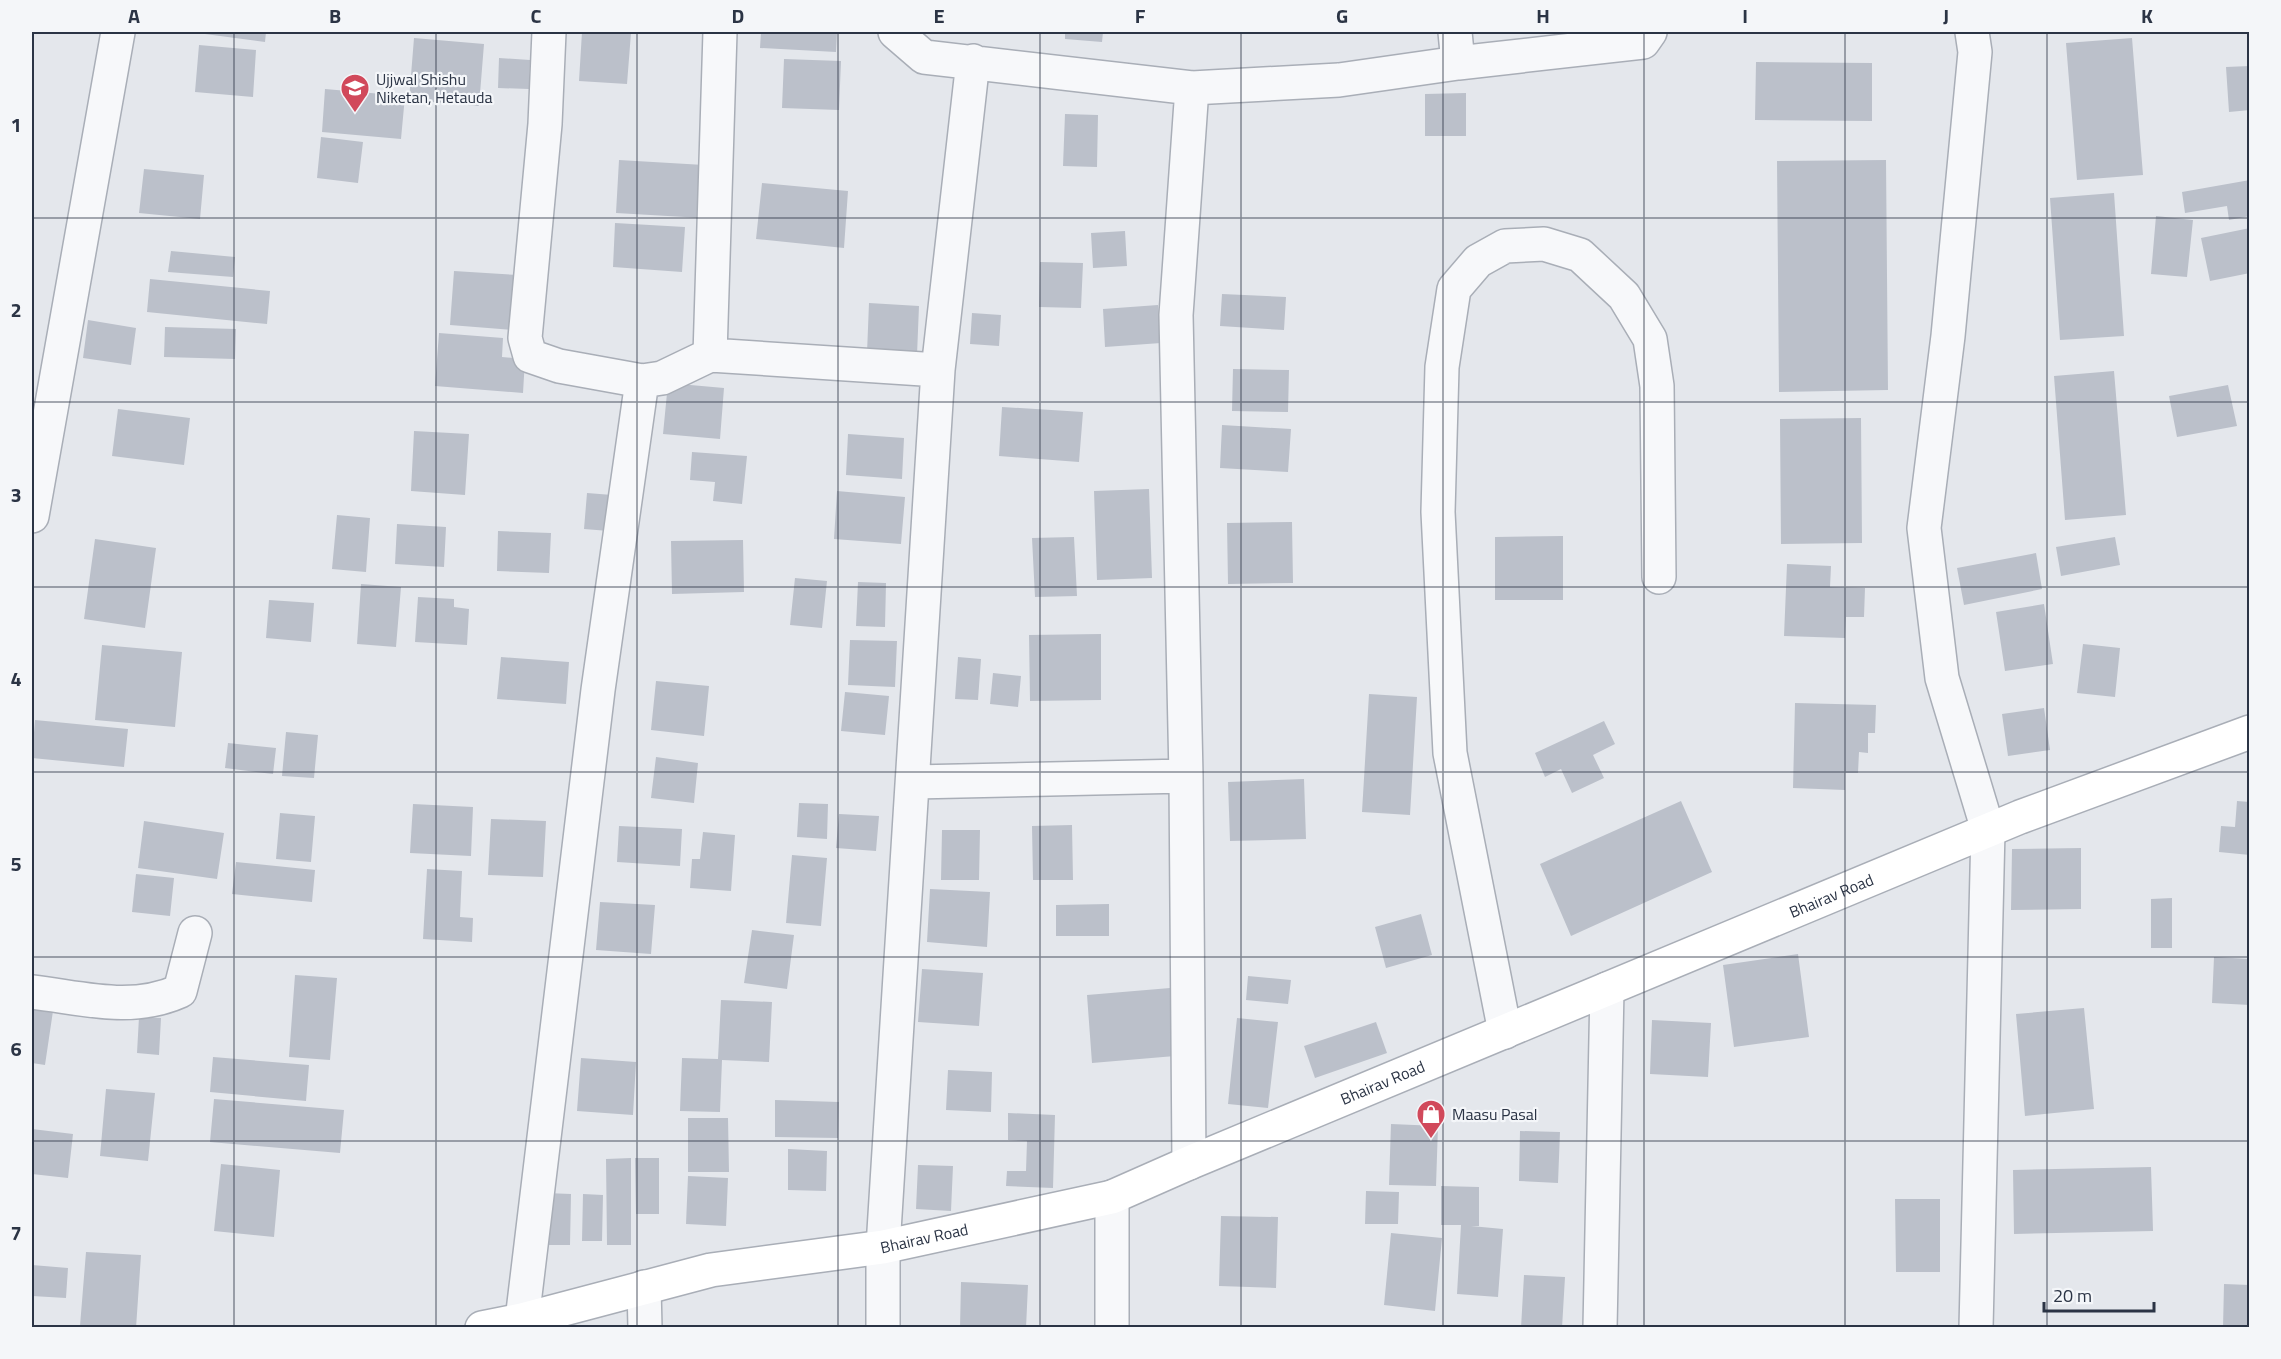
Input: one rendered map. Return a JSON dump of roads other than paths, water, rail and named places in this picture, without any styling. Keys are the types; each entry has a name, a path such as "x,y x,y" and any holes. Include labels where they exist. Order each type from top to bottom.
{"main road":[{"name":"Bhairav Road","path":"482,1328 522,1320 711,1270 883,1247 1112,1197 1189,1162 1988,830 2250,732"}],"street":[{"path":"32,516 118,32"},
{"path":"549,32 545,124 525,338 530,356 560,366 642,381 662,378 710,354 938,370"},
{"path":"710,354 720,32"},
{"path":"895,32 924,57 1192,88 1339,80 1456,47 1643,42 1650,32"},
{"path":"1972,32 1975,52 1961,207 1938,423 1924,528 1942,678 1988,830 1976,1328"},
{"path":"883,1328 883,1247 914,782 938,370 973,61"},
{"path":"1189,1162 1186,776 1176,315 1192,88"},
{"path":"1505,1032 1450,753 1438,512 1442,368 1454,289 1478,261 1506,246 1544,244 1580,255 1624,296 1650,339 1657,386 1659,577"},
{"path":"522,1320 598,690 642,381"},
{"path":"914,782 1186,776"},
{"path":"32,992 128,1004 160,1000 180,991 195,933"},
{"path":"1600,1328 1607,989"},
{"path":"1112,1197 1112,1328"},
{"path":"644,1287 645,1328"}],"place":[{"name":"Ujjwal Shishu Niketan, Hetauda","path":"355,114"},
{"name":"Maasu Pasal","path":"1431,1140"}]}
